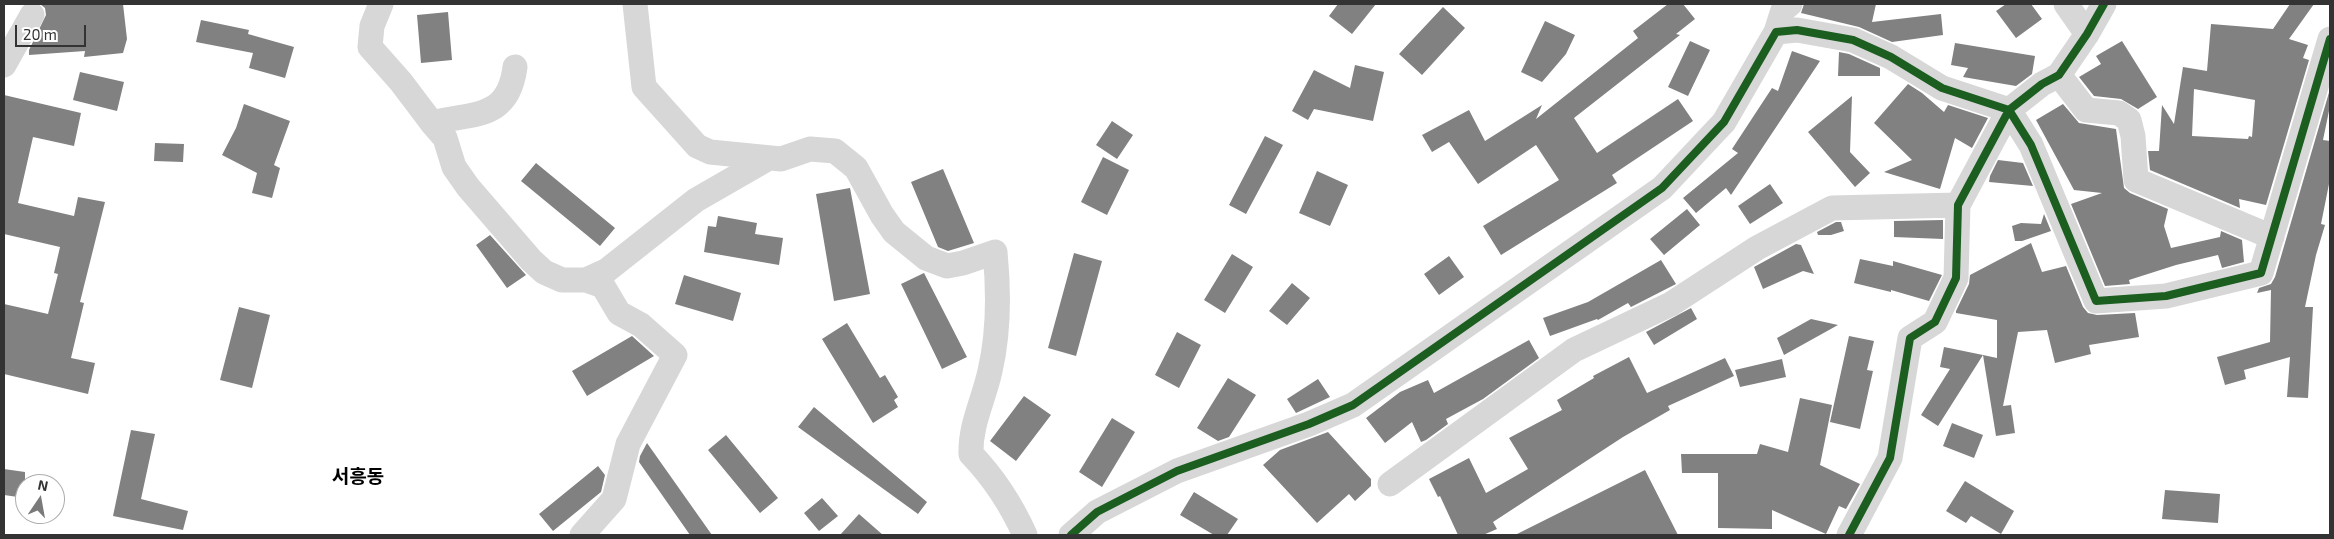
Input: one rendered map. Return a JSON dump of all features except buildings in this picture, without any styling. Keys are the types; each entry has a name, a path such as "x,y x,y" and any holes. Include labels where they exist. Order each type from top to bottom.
{"street":[{"path":"382,4 372,26 370,47 401,82 445,138 454,167 468,187 531,260 544,272 562,280 586,280 603,286 618,313 641,325 675,355 628,444 614,499 582,535"},
{"path":"635,4 644,87 697,146 710,152 780,159 810,149 835,151 856,168 882,215 894,232 926,258 947,266 963,263 995,252 999,291 996,330 990,371 971,439 972,454 994,478 1015,513 1024,535"},
{"path":"1071,535 1097,512 1177,471 1309,424 1353,405 1662,188 1724,122 1776,32 1783,10 1790,4"},
{"path":"2066,4 2087,34"},
{"path":"1849,535 1890,458 1910,338 1935,322 1956,278 1958,205 2009,110 2042,84 2059,75 2087,34 2104,4"},
{"path":"4,65 32,15"},
{"path":"1776,32 1797,30 1853,40 1891,57 1942,88 2009,110 2031,145 2096,301 2166,296 2261,273 2330,39"},
{"path":"432,123 483,112 499,104 509,94 515,67"},
{"path":"2059,75 2086,110 2119,114 2129,120 2133,136 2136,180 2272,237"},
{"path":"586,280 606,271 696,200 768,158"},
{"path":"1390,484 1574,350 1671,304 1757,248 1832,208 1958,205"}],"cycle path":[{"path":"1071,535 1097,512 1177,471 1309,424 1353,405 1662,188 1724,122 1776,32 1797,30 1853,40 1891,57 1942,88 2009,110 2042,84 2059,75 2087,34 2104,4"},
{"path":"1849,535 1890,458 1910,338 1935,322 1956,278 1958,205 2009,110 2031,145 2096,301 2166,296 2261,273 2330,39"}],"district":[{"name":"서흥동","path":"358,477"}]}
